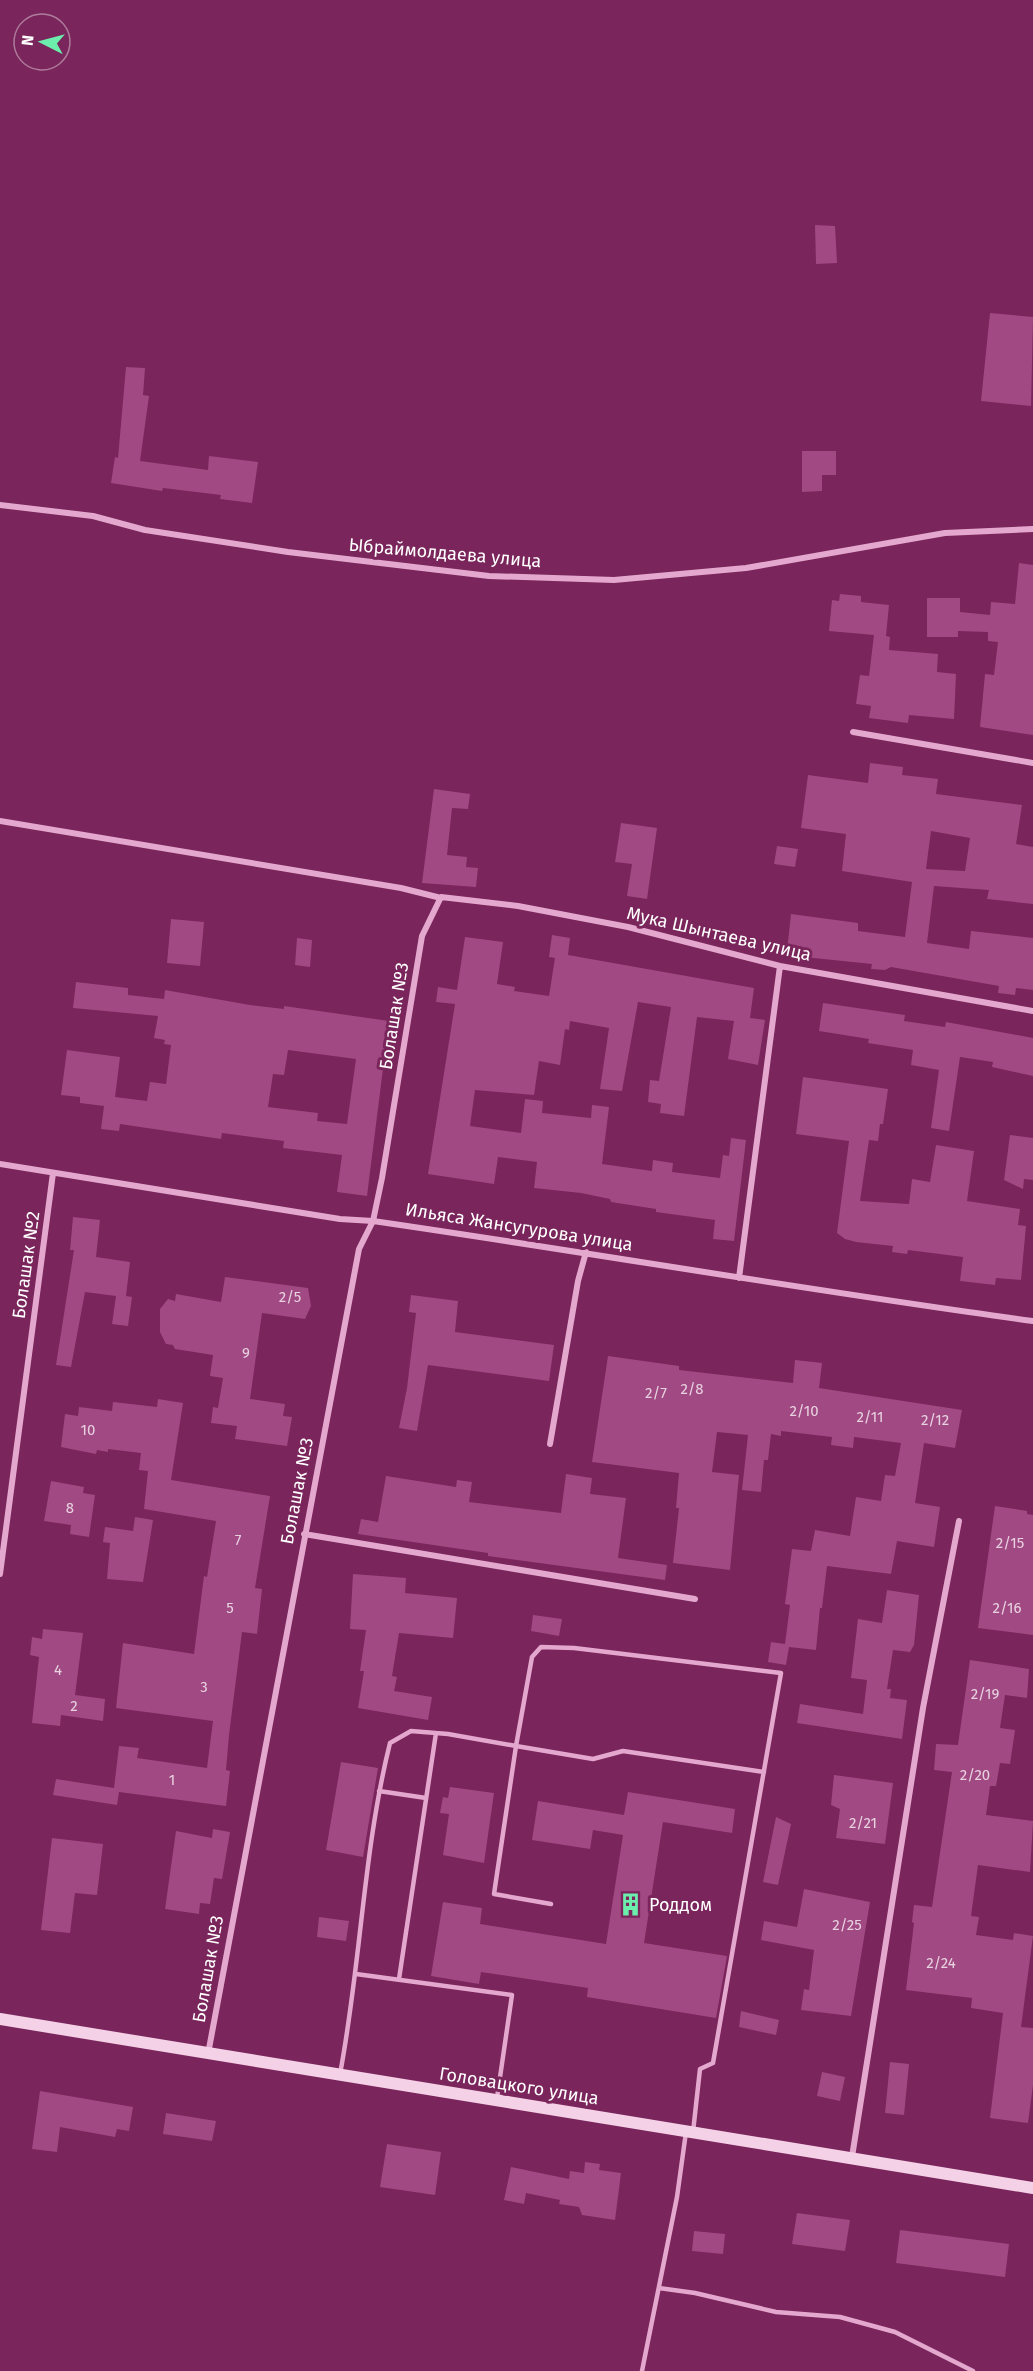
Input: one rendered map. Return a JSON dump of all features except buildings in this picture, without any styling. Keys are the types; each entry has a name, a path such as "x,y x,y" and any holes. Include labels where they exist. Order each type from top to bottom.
{"main road":[{"name":"Головацкого улица","path":"0,2019 1033,2188"}],"street":[{"name":"Ыбраймолдаева улица","path":"0,506 93,516 145,530 288,552 489,576 614,580 746,568 889,541 945,533 1033,529"},
{"path":"853,732 1033,763"},
{"name":"Мука Шынтаева улица","path":"0,821 401,888 441,898 518,906 628,927 780,966 1033,1011"},
{"name":"Болашак №3","path":"208,2054 359,1249 373,1221 400,1075 422,936 441,898"},
{"path":"739,1278 780,966"},
{"name":"Ильяса Жансугурова улица","path":"0,1164 340,1219 373,1221 586,1252 739,1278 1033,1322"},
{"name":"Болашак №2","path":"0,1575 2,1540 53,1173"},
{"path":"550,1444 578,1281 586,1252"},
{"path":"852,2157 914,1765 959,1521"},
{"path":"304,1534 695,1599"}],"lane":[{"path":"551,1904 494,1894 532,1657 541,1647 574,1648 781,1673 713,2063 700,2069 690,2131 642,2371"},
{"path":"340,2075 356,1974 379,1791 390,1743 411,1731 436,1733 592,1759 623,1752 764,1772"},
{"path":"399,1979 436,1733"},
{"path":"379,1791 426,1798"},
{"path":"356,1974 512,1995 497,2100"},
{"path":"659,2288 695,2293 776,2312 840,2317 895,2332 973,2371"}],"place":[{"name":"Роддом","path":"631,1905"}]}
